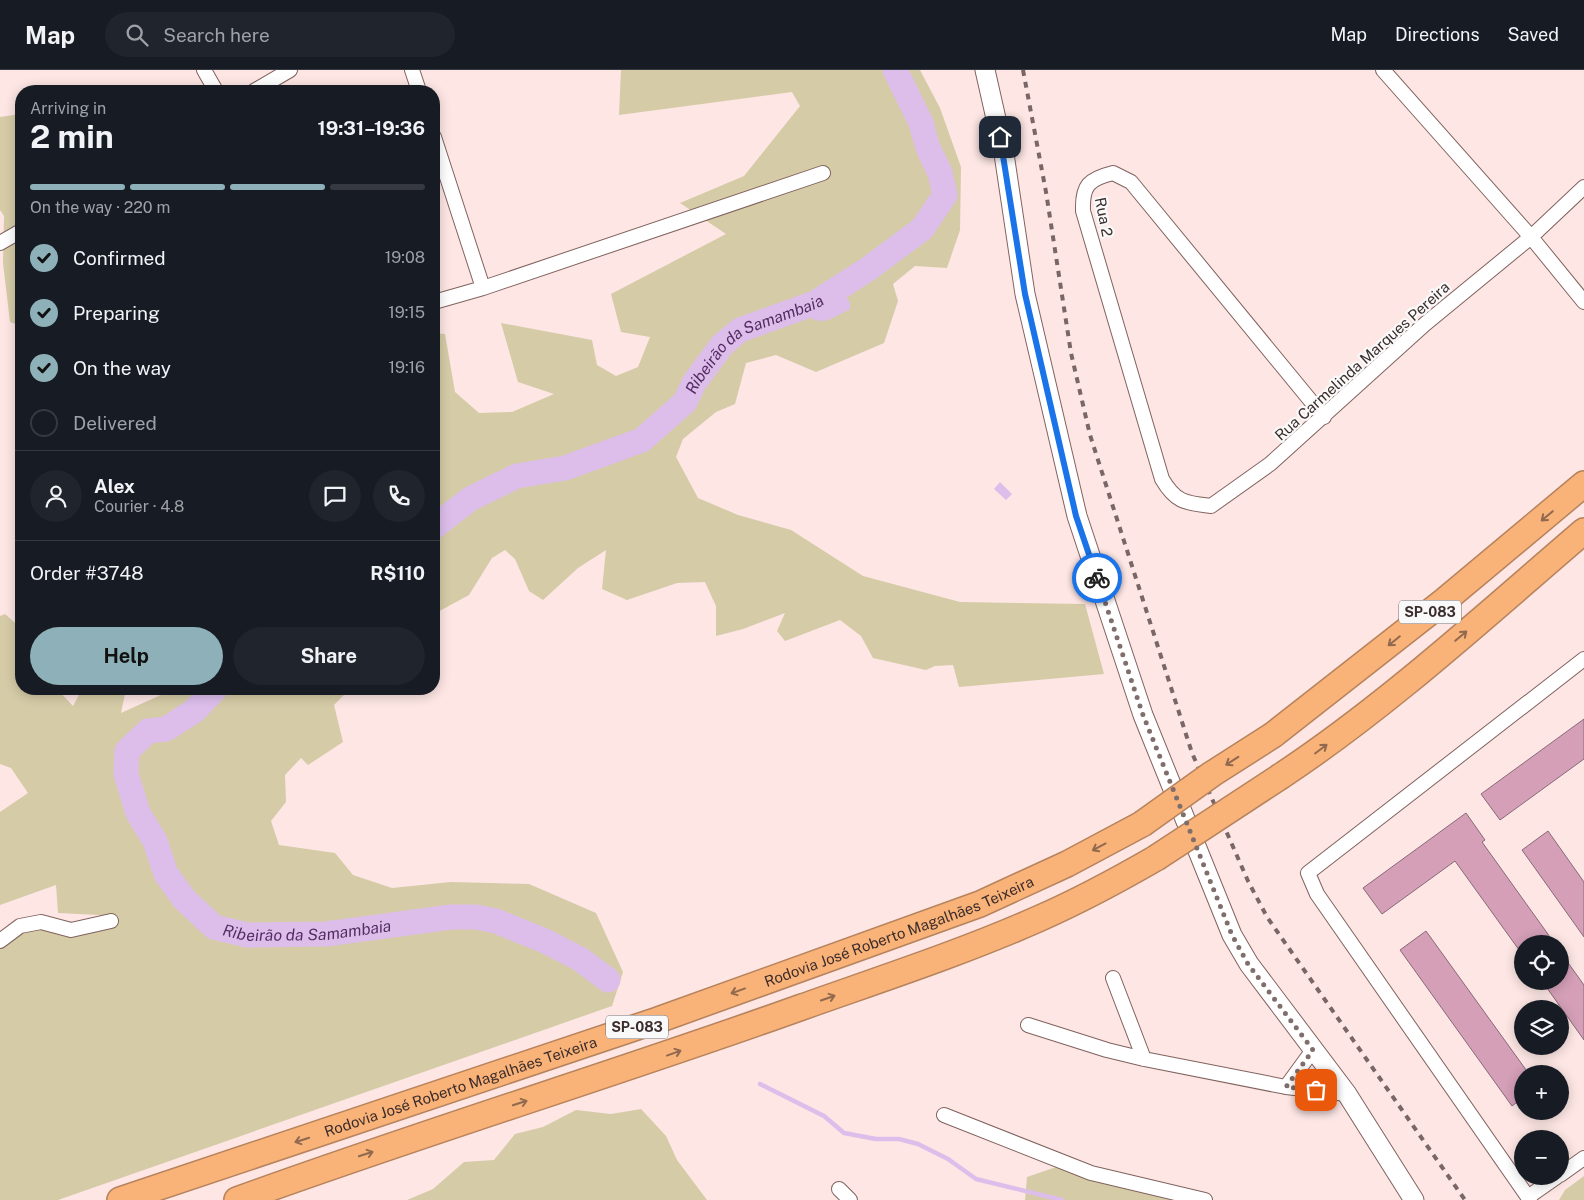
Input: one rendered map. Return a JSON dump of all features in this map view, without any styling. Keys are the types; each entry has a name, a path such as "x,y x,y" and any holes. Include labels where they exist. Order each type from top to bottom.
{"highway":[{"name":"Rodovia José Roberto Magalhães Teixeira","path":"120,1200 648,1023 980,904 1066,864 1142,824 1212,774 1273,735 1444,601 1584,484"},
{"name":"SP-083","path":"237,1200 348,1160 665,1056 923,964 1038,919 1098,891 1156,858 1317,752 1418,671 1584,531"}],"street":[{"path":"204,70 213,85"},
{"path":"264,85 290,70"},
{"path":"412,70 417,85"},
{"path":"985,70 1004,154 1025,294 1076,516 1143,715 1232,935 1248,964 1347,1094 1414,1200"},
{"path":"1383,70 1531,237 1584,302"},
{"path":"440,156 482,288"},
{"name":"Rua 2","path":"1211,506 1177,499 1170,493 1162,480 1084,211 1082,195 1087,186 1096,177 1113,172 1131,182 1324,417"},
{"path":"440,300 482,288 823,173"},
{"name":"Rua Carmelinda Marques Pereira","path":"1211,506 1270,464 1425,324 1531,237 1584,188"},
{"path":"0,243 15,234"},
{"path":"1547,1185 1529,1199 1317,894 1308,873 1584,659"},
{"path":"0,940 20,926 41,922 71,930 111,921"},
{"path":"1113,978 1144,1059"},
{"path":"1028,1025 1107,1050 1144,1059 1286,1087 1347,1094"},
{"path":"1286,1087 1313,1050"},
{"path":"944,1115 1091,1173 1205,1200"},
{"path":"1569,1169 1584,1158"},
{"path":"839,1189 850,1200"}],"shaded area":[{"path":"621,70 920,70 940,108 961,167 960,230 947,268 915,266 893,284 898,301 884,343 816,372 776,355 746,363 735,404 716,412 683,439 676,457 698,498 738,515 791,530 863,576 960,602 1085,604 1104,674 959,687 953,665 935,666 926,670 873,658 861,636 840,620 785,641 777,631 785,613 743,629 716,636 716,606 705,582 677,583 627,600 602,589 606,550 578,568 543,600 529,591 515,559 505,550 492,558 469,595 440,611 440,334 445,334 455,392 479,413 512,412 554,394 518,382 501,323 592,340 597,365 616,376 638,367 650,337 621,332 611,294 726,234 680,203 744,176 800,106 792,92 619,115"},
{"path":"15,115 15,324 10,322 3,263 4,216 0,210 0,117"},
{"path":"847,298 850,303 850,309 827,320 817,320 805,314 825,304"},
{"path":"1000,482 1012,494 1006,500 994,489"},
{"path":"5,614 15,623 15,695 63,695 73,706 79,695 125,695 121,713 161,695 344,695 334,705 343,742 308,765 301,758 285,775 286,802 271,821 279,845 335,853 353,875 392,888 451,882 529,884 596,913 623,972 612,1006 58,1200 0,1200 0,941 20,926 71,930 110,921 99,915 58,913 56,885 0,905 0,812 28,793 11,768 0,764 0,616"},
{"path":"641,1109 666,1136 677,1160 707,1200 407,1200 433,1189 464,1162 494,1160 515,1134 543,1127 576,1110 611,1114"},
{"path":"1068,1163 1153,1186 1175,1200 1025,1200 1027,1177"},
{"path":"1584,1176 1584,1200 1559,1200 1565,1190"}],"building":[{"path":"1584,719 1584,759 1500,820 1481,794"},
{"path":"1466,813 1485,840 1482,842 1549,935 1514,935 1514,943 1455,861 1382,914 1363,888"},
{"path":"1548,831 1584,882 1584,937 1522,850"},
{"path":"1426,931 1523,1065 1514,1065 1514,1104 1512,1106 1400,950"},
{"path":"1569,964 1584,985 1584,1040 1569,1019 1569,1000 1556,1000 1548,990 1569,990"}],"waterway":[{"name":"Ribeirão da Samambaia","path":"440,522 470,499 517,476 565,468 642,440 685,402 694,383 722,345 740,330 815,303 868,269 922,229 945,195 940,173 928,148 921,123 895,70"},
{"name":"Ribeirão da Samambaia","path":"209,695 194,711 166,729 148,731 127,751 126,774 138,813 155,841 166,874 185,900 214,927 247,935 326,934 451,917 476,917 496,921 545,941 580,959 608,980"},
{"path":"760,1084 824,1116 844,1133 876,1139 899,1139 918,1144 948,1159 976,1179 1062,1200"}],"railway":[{"path":"1023,70 1046,192 1071,353 1090,435 1192,753 1248,881 1267,917 1465,1200"}],"way so far":[{"path":"1097,578 1143,715 1232,935 1248,964 1313,1050 1286,1087 1316,1090"}],"route":[{"path":"1000,137 1025,294 1076,516 1097,578"}]}
